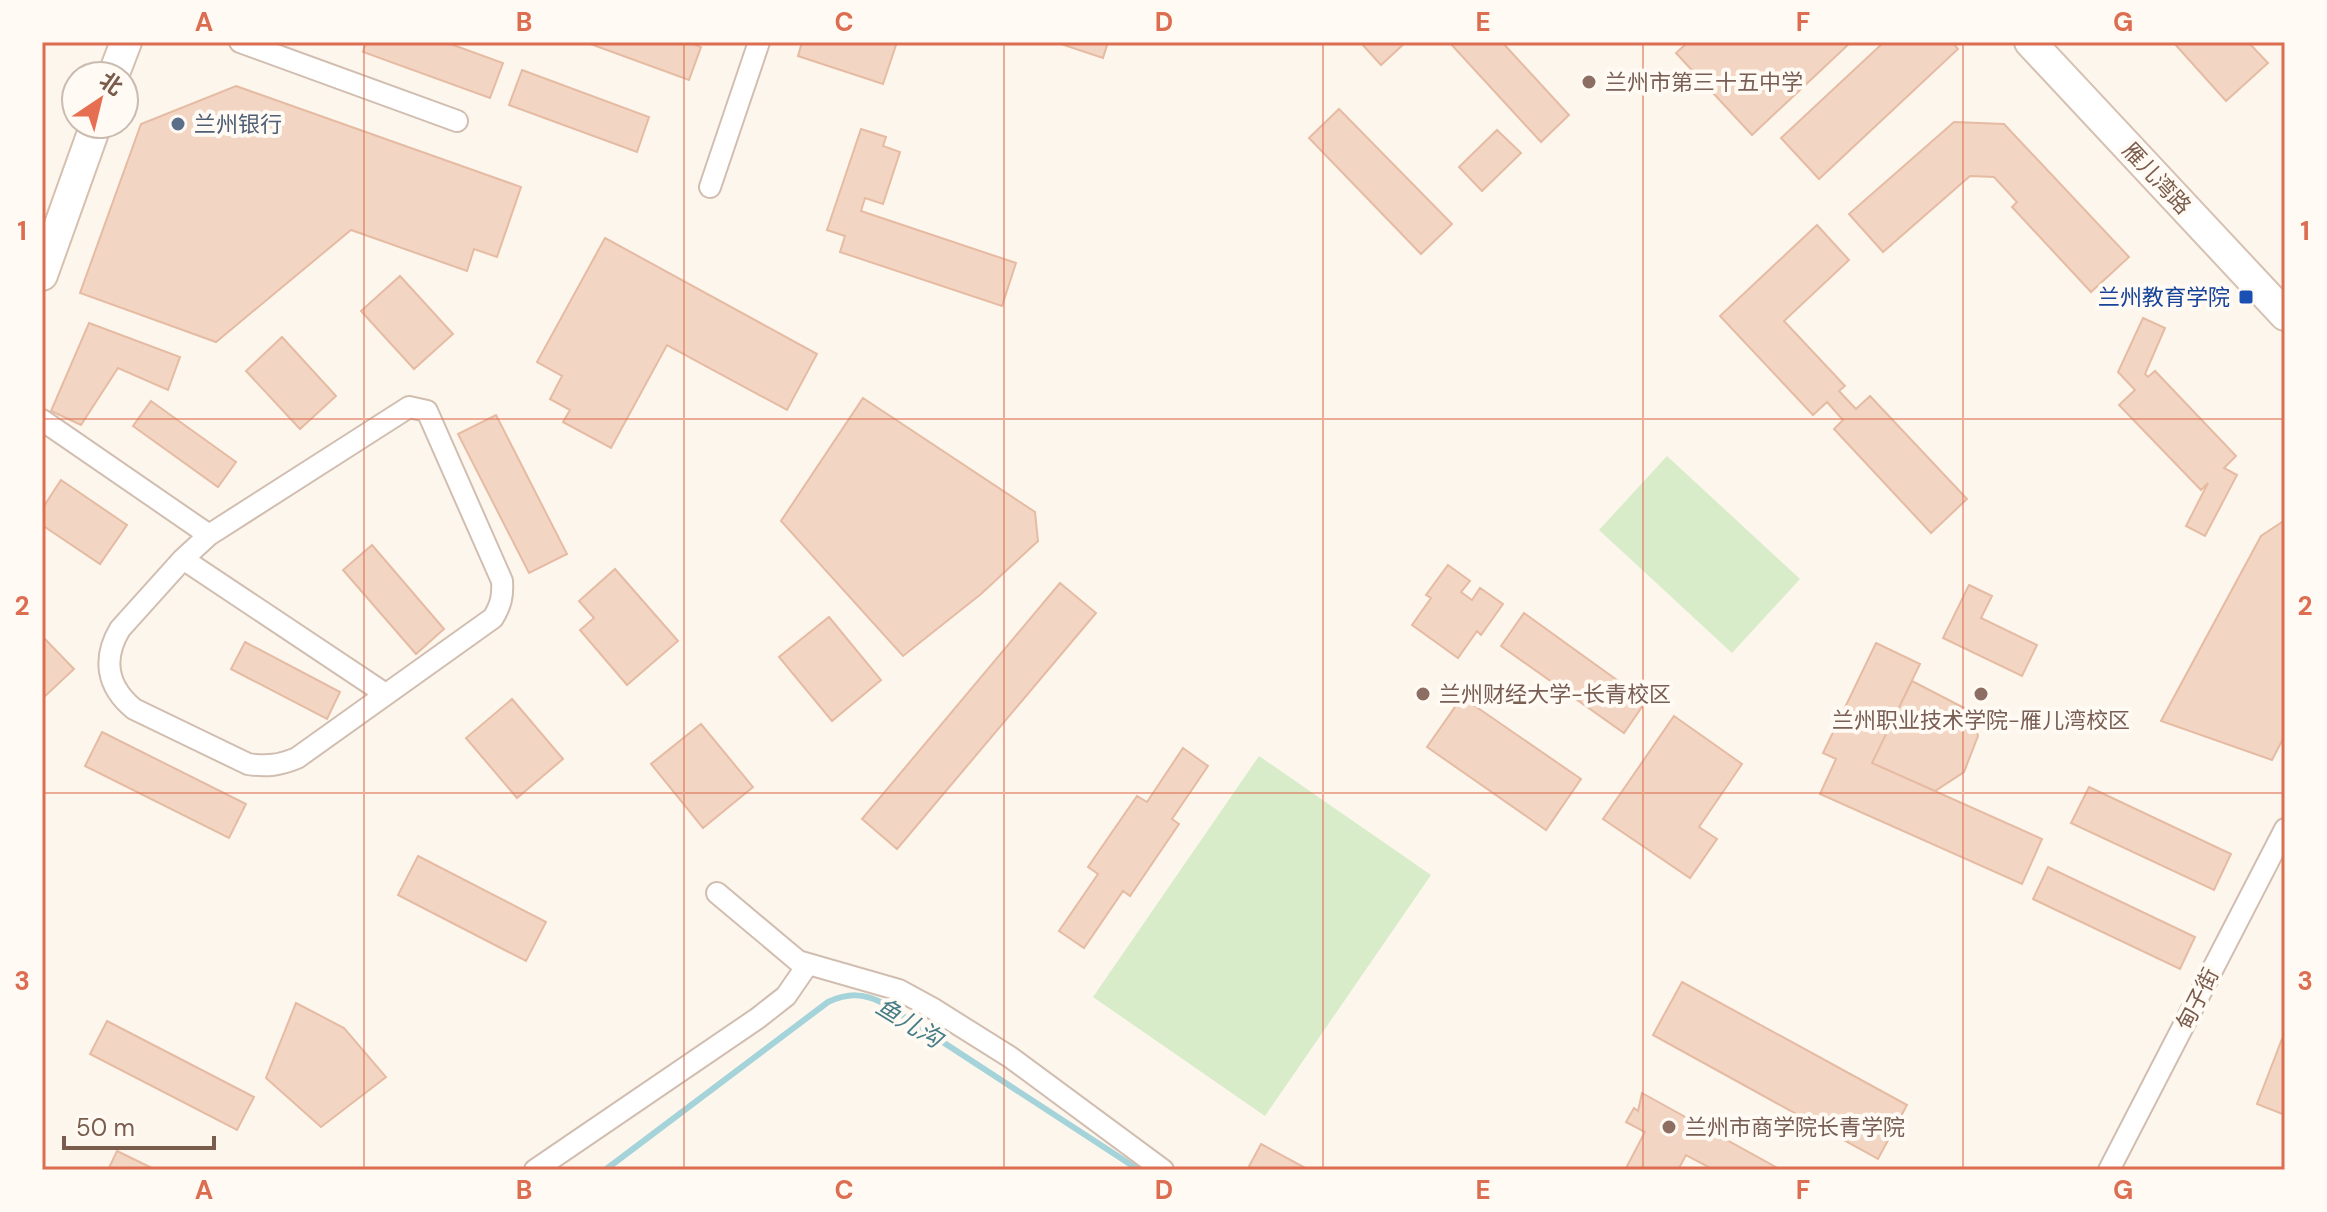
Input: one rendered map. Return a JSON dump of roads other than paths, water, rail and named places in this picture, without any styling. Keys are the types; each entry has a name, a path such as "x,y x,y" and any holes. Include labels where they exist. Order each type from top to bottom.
{"main road":[{"name":"雁儿湾路","path":"2030,42 2285,315"},
{"path":"42,275 90,140"}],"street":[{"path":"240,42 457,121"},
{"path":"710,187 759,42"},
{"path":"409,407 427,411 502,581 503,594 493,618 297,758 265,767 248,764 134,709 113,686 108,657 112,642 183,559 209,535 409,407"},
{"path":"42,420 209,535"},
{"path":"183,559 384,693"},
{"name":"甸子街","path":"2109,1170 2285,829"},
{"path":"717,893 798,961 899,990 932,1008 1010,1057 1163,1170"},
{"path":"535,1170 758,1018 786,996 808,964"}],"waterway":[{"name":"鱼儿沟","path":"605,1170 828,1002 856,995 883,1003 1139,1170"}],"place":[{"name":"兰州市第三十五中学","path":"1589,82"},
{"name":"兰州银行","path":"178,124"},
{"name":"兰州教育学院","path":"2246,297"},
{"name":"兰州财经大学-长青校区","path":"1423,694"},
{"name":"兰州职业技术学院-雁儿湾校区","path":"1981,694"},
{"name":"兰州市商学院长青学院","path":"1669,1127"}]}
